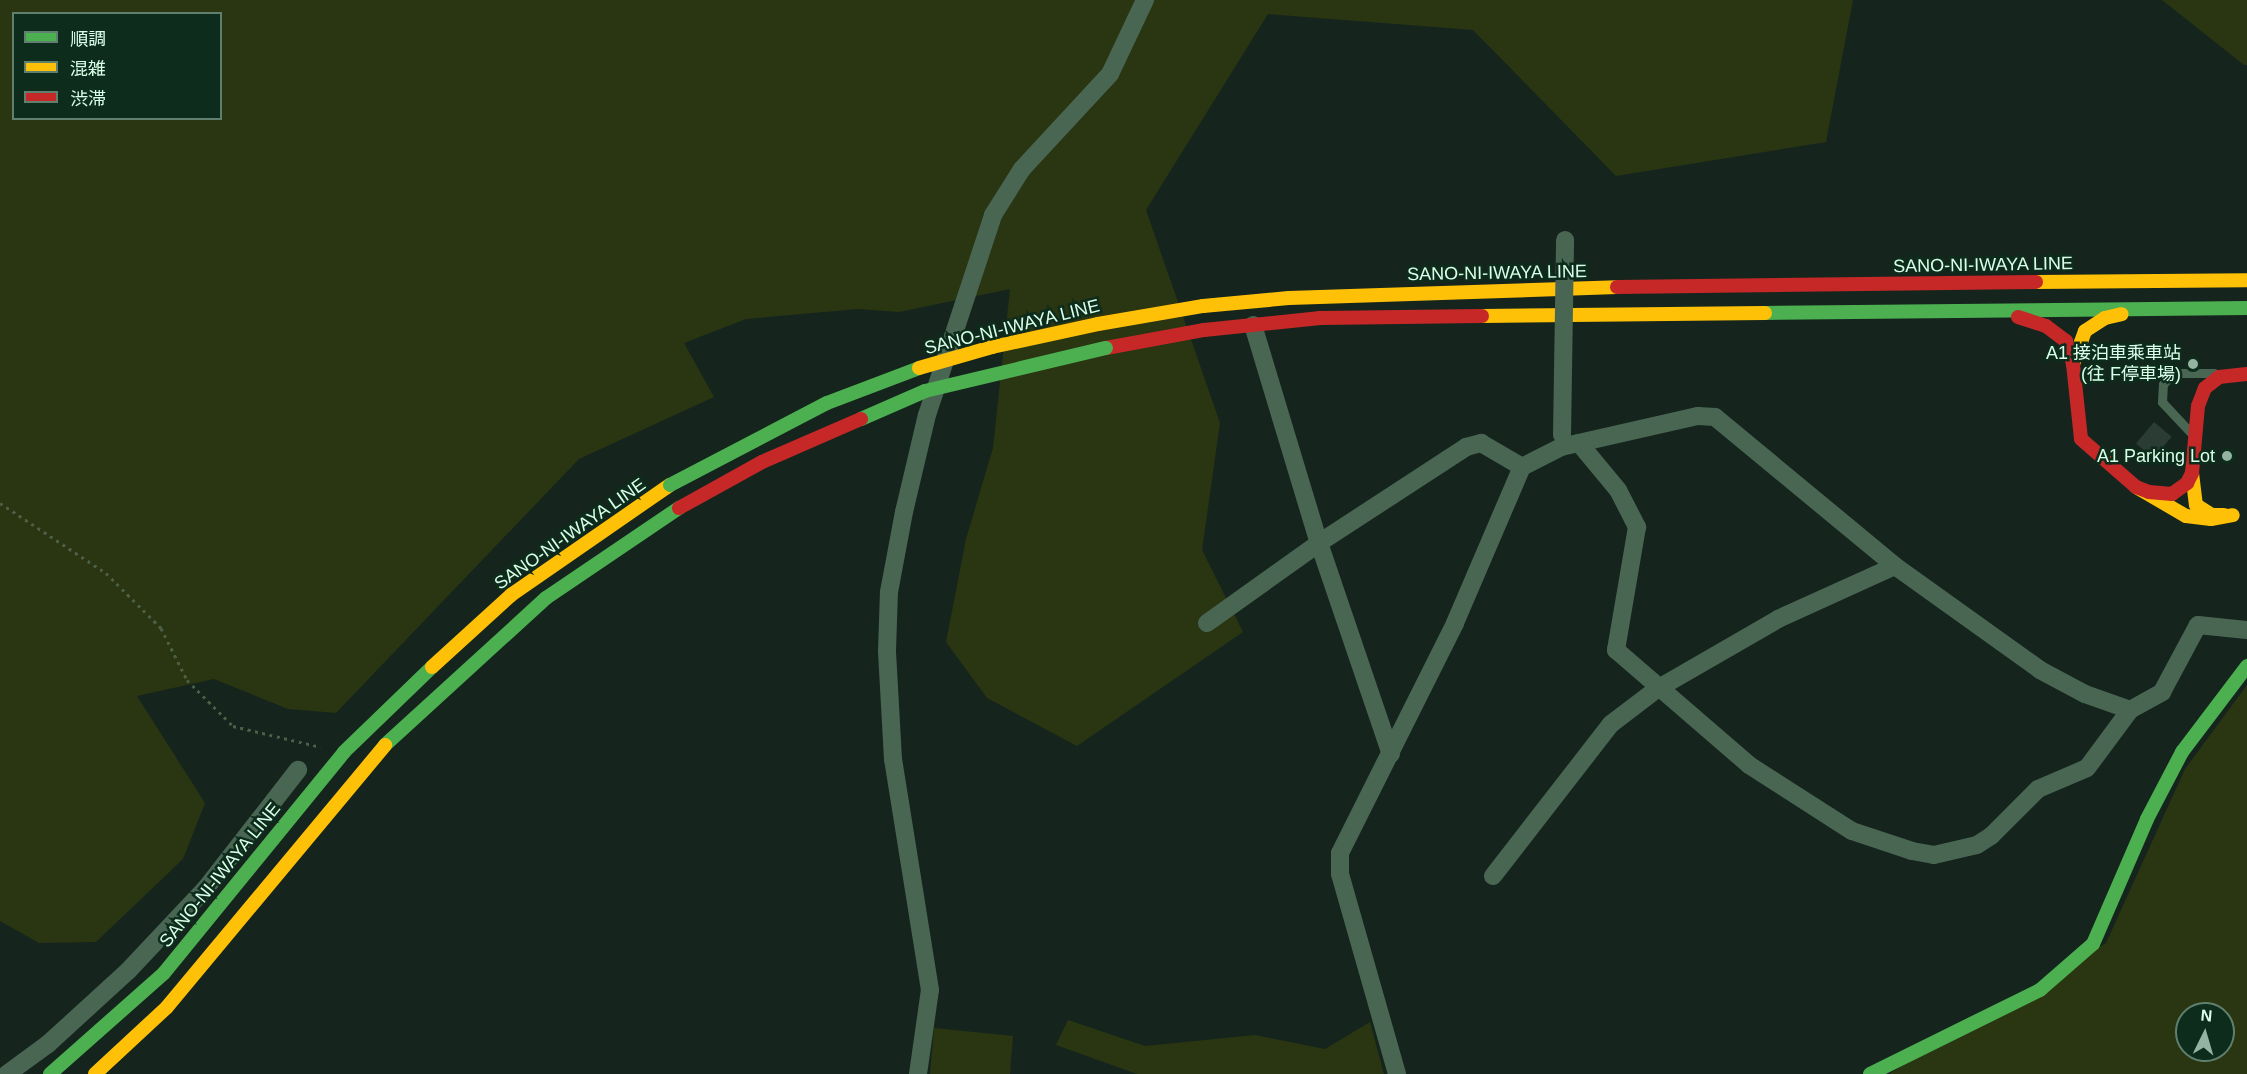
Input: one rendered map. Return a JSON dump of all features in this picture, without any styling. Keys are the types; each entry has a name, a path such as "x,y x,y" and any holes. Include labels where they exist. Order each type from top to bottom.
{"main road":[{"name":"SANO-NI-IWAYA LINE","path":"50,1074 164,973 344,752 512,596 670,485 827,403 909,371 992,347 1098,324 1203,306 1278,299 1486,289 2247,278"},
{"path":"95,1074 167,1007 388,742 546,598 679,508 762,462 925,391 1106,348 1253,325 1320,318 1499,314 1914,313 2247,308"},
{"path":"2179,309 2105,318 2085,331 2075,351 2073,364 2076,420 2081,439 2136,487 2186,516 2211,519 2247,510"},
{"path":"1914,313 2014,316 2036,321 2066,341 2073,364"},
{"path":"2233,515 2202,512 2192,497 2198,406 2205,388 2230,374 2247,374"},
{"path":"2136,487 2161,495 2172,494 2187,483 2192,473"},
{"path":"1870,1074 2040,990 2093,944 2147,819 2182,752 2247,666"}],"street":[{"path":"918,1074 930,990 893,759 887,651 889,592 904,512 927,415 993,215 1022,169 1110,74 1145,0"},
{"path":"1565,240 1567,442 1618,490 1637,527 1616,650 1658,689 1749,765 1852,831 1934,855 1977,845 2038,789 2087,768 2130,710 2162,692 2198,625 2247,630"},
{"path":"1253,325 1319,543 1391,754"},
{"path":"1397,1074 1340,874 1340,853 1455,623 1522,467 1567,442 1698,416 1715,417 1895,566 2040,670 2085,694 2130,710"},
{"path":"1207,623 1319,543 1466,447 1481,443 1522,467"},
{"path":"1493,876 1611,724 1658,689 1779,619 1895,566"},
{"path":"7,1074 48,1044 128,971 206,888 298,770"}],"lane":[{"path":"2195,438 2162,402 2163,384 2174,373 2184,371 2230,374"}],"path":[{"path":"0,503 106,573 161,628 187,680 233,726 344,752"}],"green space":[{"path":"0,0 1853,0 1826,142 1616,176 1473,30 1268,14 1146,210 1220,423 1202,550 1243,632 1077,746 987,698 946,642 966,539 993,448 1010,289 899,312 858,309 746,319 684,343 714,397 579,459 336,713 288,709 214,679 137,696 205,803 183,859 96,942 39,943 0,921"},
{"path":"2162,0 2247,0 2247,65 2244,65"},
{"path":"2247,685 2247,1074 1889,1074 2106,943 2185,769"},
{"path":"1068,1020 1145,1046 1255,1035 1325,1049 1370,1022 1384,1074 1137,1074 1056,1045"},
{"path":"934,1028 1013,1036 1010,1074 930,1074"}],"building":[{"path":"2154,422 2172,437 2154,458 2136,443"}],"traffic: fast":[{"path":"1765,313 2247,308"},
{"path":"861,419 925,391 1106,348"},
{"path":"670,485 827,403 919,368"},
{"path":"385,745 546,598 679,508"},
{"path":"1870,1074 2040,990 2093,944 2147,819 2182,752 2247,666"},
{"path":"50,1074 164,973 344,752 432,667"}],"traffic: slow":[{"path":"2036,282 2247,280"},
{"path":"1098,324 1203,306 1289,298 1617,287"},
{"path":"1482,316 1765,313"},
{"path":"2073,364 2085,331 2105,318 2122,314"},
{"path":"919,368 992,347 1098,324"},
{"path":"2192,473 2196,505 2212,515 2224,515"},
{"path":"432,667 511,595 670,485"},
{"path":"2136,487 2186,516 2211,519 2233,515"},
{"path":"95,1074 167,1007 385,745"}],"traffic: jam":[{"path":"1617,287 2036,282"},
{"path":"1106,348 1204,330 1320,318 1482,316"},
{"path":"2018,317 2046,326 2066,341 2073,364 2081,439 2136,487 2149,492 2172,494 2187,483 2192,473 2198,406 2205,388 2219,377 2247,374"},
{"path":"679,508 762,462 861,419"}],"place":[{"name":"A1 接泊車乘車站 (往 F停車場)","path":"2193,364"},
{"name":"A1 Parking Lot","path":"2227,456"}]}
